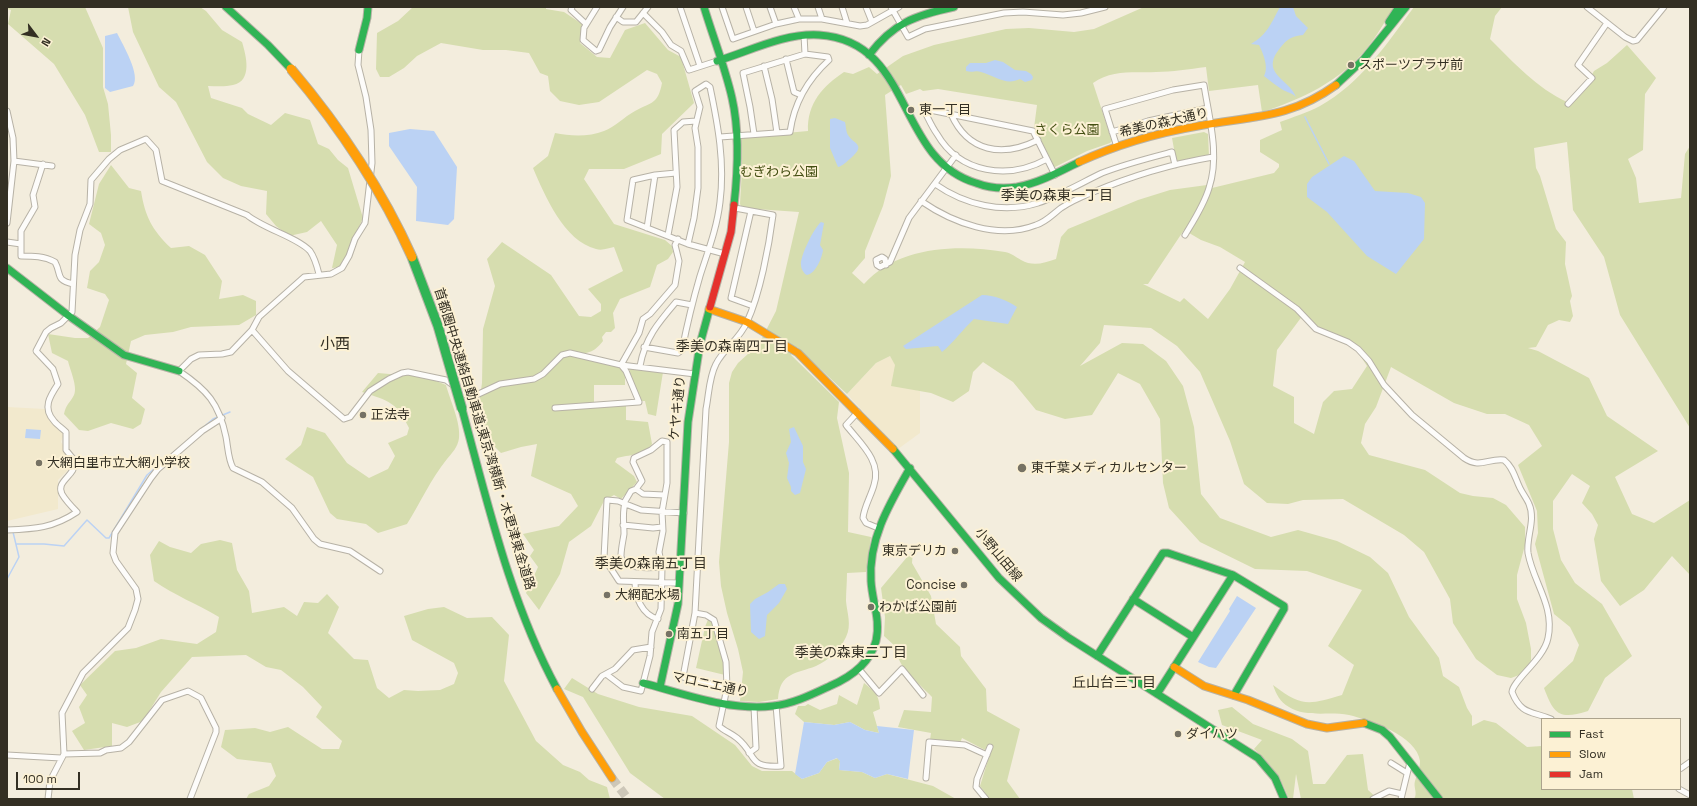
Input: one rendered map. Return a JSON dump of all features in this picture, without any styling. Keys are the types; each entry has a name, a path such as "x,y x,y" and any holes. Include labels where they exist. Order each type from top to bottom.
{"main road":[{"name":"首都圏中央連絡自動車道;東京湾横断・木更津東金道路","path":"226,7 263,40 291,69 324,108 374,181 399,228 429,298 494,523 527,621 567,707 581,733 612,778"},
{"path":"359,50 360,41 368,21 368,7"},
{"path":"699,7 719,60"},
{"path":"704,7 719,60"},
{"path":"868,55 877,42 900,24 920,14 954,7"},
{"path":"1365,59 1399,7"},
{"path":"1365,59 1377,46 1406,7"},
{"name":"希美の森大通り","path":"719,60 784,39 804,35 838,39 855,46 868,55 891,78 923,143 936,160 957,176 980,185 1008,189 1026,186 1055,175 1089,158 1117,147 1177,130 1210,124 1267,117 1290,111 1310,102 1327,91 1365,59"},
{"name":"ケヤキ通り","path":"660,687 675,621 684,513 688,422 694,374 709,309 725,254 735,208 738,178 732,98 719,60"},
{"path":"7,268 69,316 124,355 179,371"},
{"name":"小野山田線","path":"709,309 747,322 798,353 858,412 910,468 1014,594 1041,618 1097,656 1258,758 1275,778 1284,799"},
{"name":"マロニエ通り","path":"643,683 724,704 754,707 791,702 844,680 859,669 873,649 877,631 877,613 873,598 871,574 873,548 878,528 885,511 910,468"},
{"path":"1097,656 1163,553 1233,575 1284,606 1284,609 1234,695"},
{"path":"1157,694 1233,575"},
{"path":"1133,599 1193,637"},
{"path":"1174,667 1204,686 1234,695 1307,724 1318,727 1338,728 1363,723 1382,730 1390,737 1439,799"}],"street":[{"path":"572,7 571,10 586,24"},
{"path":"597,7 584,28 583,40 596,51 599,50 616,17 623,7"},
{"path":"616,17 624,22 636,22 648,7"},
{"path":"680,7 700,66"},
{"path":"722,7 733,39 776,24 799,19 822,19 860,26 872,22 891,9 899,7"},
{"path":"746,7 754,31"},
{"path":"770,7 776,24"},
{"path":"794,7 799,19"},
{"path":"818,7 822,19"},
{"path":"842,7 847,23"},
{"path":"866,7 872,22"},
{"path":"1070,7 1071,14"},
{"path":"891,9 908,37 925,29 1004,13 1018,12 1071,14 1105,7"},
{"path":"1588,7 1625,37 1633,41 1637,40 1664,7"},
{"path":"643,13 662,32 671,45 681,51 689,70 719,60"},
{"path":"1568,104 1592,78 1578,65 1607,23"},
{"path":"804,35 805,54"},
{"path":"359,50 358,65 366,97 371,130 372,163 365,223 342,268 331,274 319,274 304,277 264,312 252,330 231,352 199,355 191,359 179,371 209,396 217,406 222,418 232,468 262,482 292,508 314,539 320,544 350,551 380,571"},
{"path":"720,137 790,132 793,115 801,95 811,78 829,60 828,57 805,54 743,73 754,134"},
{"path":"786,59 794,92 801,95"},
{"path":"764,66 772,99 777,133"},
{"path":"644,347 678,353 682,350 692,305 716,227 720,202 720,137 710,87 706,84 694,91 700,107 696,122 698,188 694,218 688,244"},
{"path":"1117,147 1105,109 1166,91 1204,85 1214,157 1209,188 1204,201 1185,235"},
{"path":"1112,132 1148,121 1208,108"},
{"path":"1047,160 1023,170 1003,172 985,170 966,162 956,155 937,135 925,112 930,110 1033,131 1055,175"},
{"path":"7,111 13,138 14,161 7,223"},
{"path":"951,114 960,131 969,139 986,148 997,150 1016,149 1038,140"},
{"path":"668,235 677,187 674,130 683,122 696,122"},
{"path":"7,530 36,529 51,526 63,522 77,512 62,494 61,489 62,483 74,470 75,461 66,450 66,432 55,422 49,412 48,398 58,384 53,369 36,351 46,332 61,323 72,312 75,255 80,230 90,204 91,180 109,159 120,150 146,139 156,150 162,181 247,215 258,223 304,246 315,258 319,274"},
{"path":"934,184 969,202 995,208 1013,208 1039,202 1104,172 1148,158 1172,152 1175,165"},
{"path":"887,262 905,227 921,201 956,155"},
{"path":"921,201 945,216 970,226 996,230 1023,229 1037,225 1062,208 1091,193 1150,171 1214,157"},
{"path":"14,161 52,166"},
{"path":"43,164 33,195 36,207 21,231 21,256 36,256 50,259 55,262 60,279 64,282 73,284"},
{"path":"676,173 654,175 633,180 626,218 629,222 668,235 688,244 725,254"},
{"path":"647,228 654,175"},
{"path":"727,688 682,677 695,613 706,409 711,380 716,364 726,350 740,336 747,322 753,306 767,250 773,215 735,208"},
{"path":"751,211 731,298 753,306"},
{"path":"621,365 639,333 643,319 650,314 675,285 679,261 675,245 678,239"},
{"path":"7,242 21,244"},
{"path":"1240,268 1297,309 1316,328 1348,342 1358,349 1369,361 1384,386 1412,415 1472,464 1504,460 1510,464 1520,489 1532,512 1528,551 1533,573 1544,596 1549,618 1549,631 1546,646 1537,660 1516,682 1512,692 1520,707 1530,713 1548,718"},
{"path":"640,366 644,347 657,324 676,302 692,305"},
{"path":"252,330 288,371 344,419 350,417 370,391 389,379 408,372 446,380 470,398 500,384 534,379 543,374 562,355 570,353 621,365 640,366 694,374"},
{"path":"555,408 639,402 626,371 621,365"},
{"path":"858,412 846,425 870,456 876,469 875,483 863,518 866,523 878,528"},
{"path":"48,799 50,781 62,756 62,713 83,672 128,628 138,599 136,589 116,561 113,553 115,533 158,469 202,431 222,418"},
{"path":"606,674 623,687 641,691 650,656 652,632 661,609 662,568 659,552 662,512 667,483 668,444 665,441 662,441 651,450 634,458 633,462 642,481 636,489 631,491 625,503 621,556 623,561 632,567 662,568"},
{"path":"636,489 643,494 664,495"},
{"path":"679,584 619,581 604,558 607,500 625,503 641,510 684,513"},
{"path":"623,525 653,528 662,527"},
{"path":"635,582 636,594 644,611 648,615 658,619"},
{"path":"695,613 706,614 714,620 726,662 727,688 719,726 737,738 756,763 762,767 781,766 776,705"},
{"path":"592,690 598,681 615,669 633,650 651,647"},
{"path":"859,669 879,693 902,669 923,695"},
{"path":"7,755 62,756 100,753 106,750 121,748 129,742 162,700 188,691 195,693 201,698 216,728 216,732 190,799"},
{"path":"749,753 756,748 754,707"},
{"path":"926,778 929,742 965,745 986,755"},
{"path":"986,799 976,787 990,747"},
{"path":"1373,799 1389,791 1401,797 1410,762"},
{"path":"1681,768 1690,762"},
{"path":"1391,763 1407,773"},
{"path":"1681,790 1690,795"}],"shaded area":[{"path":"890,356 912,389 920,391 920,433 898,449 847,394 876,363"},
{"name":"大網白里市立大網小学校","path":"7,407 45,409 50,419 61,429 63,436 61,442 72,459 72,466 58,480 58,509 7,521"}],"green space":[{"path":"7,7 85,7 103,48 103,87 108,104 111,152 99,152 85,115 54,64 8,24 11,10 7,9"},
{"path":"128,7 200,7 206,11 222,30 242,42 246,60 246,73 239,83 227,86 208,86 211,98 242,108 248,114 271,125 285,113 310,120 318,144 329,149 338,160 348,168 363,218 341,267 332,268 337,245 321,221 307,232 289,236 276,226 266,214 267,191 241,186 223,178 207,162 176,102 159,87 133,32"},
{"path":"413,7 546,7 546,9 564,12 582,24 580,43 597,57 610,58 625,30 645,23 668,50 681,57 694,103 662,134 661,154 624,169 589,169 584,179 614,224 665,240 672,246 673,252 668,259 657,265 650,287 620,299 613,313 615,328 611,332 606,332 602,337 603,341 600,345 592,351 577,354 618,365 625,372 625,385 594,385 594,406 626,405 626,420 648,422 652,444 649,448 641,452 617,458 615,462 634,476 637,482 621,499 614,495 604,501 591,526 569,542 560,574 539,610 526,593 538,567 530,556 534,550 523,534 559,526 578,506 571,494 531,476 537,444 501,453 490,442 482,422 479,404 482,383 483,329 495,286 487,259 502,242 551,275 579,316 591,317 601,311 601,304 588,289 623,271 614,247 598,250 574,237 557,216 543,191 533,168 548,156 555,133 567,135 586,135 598,133 608,129 631,113 653,102 658,95 662,83 657,74 647,70 599,102 579,105 560,101 550,91 548,76 540,73 529,53 506,50 483,50 441,43 417,56 404,68 389,77 380,77 376,69 377,33 398,21"},
{"path":"1144,7 1394,7 1371,43 1357,60 1345,70 1319,88 1291,102 1262,112 1258,85 1209,91 1206,67 1168,72 1123,73 1100,79 1093,83 1112,141 1087,151 1055,167 1053,166 1034,128 1037,105 938,89 923,91 920,89 906,94 901,85 885,95 891,176 883,206 865,251 865,258 852,273 864,284 878,271 894,262 911,255 930,251 968,248 987,250 1005,252 1025,262 1034,264 1043,263 1056,259 1061,237 1068,229 1138,200 1170,190 1207,185 1207,188 1212,188 1274,173 1279,167 1279,164 1260,152 1260,140 1282,130 1280,122 1320,106 1335,97 1348,86 1383,49 1414,7 1502,7 1495,16 1490,39 1517,66 1536,82 1546,90 1567,102 1587,83 1594,71 1607,63 1627,45 1656,78 1645,94 1643,150 1628,159 1636,178 1639,203 1681,198 1685,154 1690,146 1690,428 1620,315 1604,257 1573,210 1567,142 1534,148 1536,168 1540,176 1556,229 1566,242 1565,264 1572,296 1570,301 1573,316 1570,322 1559,320 1548,325 1536,347 1528,348 1538,351 1589,378 1607,416 1658,451 1615,477 1632,514 1654,523 1690,500 1690,575 1672,556 1644,590 1620,606 1601,581 1594,539 1598,525 1592,514 1582,503 1590,486 1572,474 1553,501 1553,529 1561,560 1575,583 1602,604 1632,656 1605,678 1588,711 1571,715 1559,713 1551,704 1544,688 1573,661 1579,645 1570,627 1554,614 1535,544 1538,533 1537,511 1518,465 1542,446 1529,425 1505,414 1487,414 1454,403 1391,367 1376,407 1365,424 1361,443 1369,455 1425,470 1460,493 1493,498 1506,505 1525,527 1525,545 1517,575 1517,599 1526,623 1531,649 1531,661 1522,674 1511,678 1497,675 1476,659 1453,623 1450,599 1424,552 1404,535 1343,499 1303,500 1288,504 1267,503 1244,484 1230,441 1200,372 1177,346 1151,328 1104,325 1100,343 1080,366 1122,343 1143,344 1166,361 1183,386 1194,427 1201,494 1220,518 1271,537 1298,530 1337,541 1370,557 1388,573 1409,617 1439,658 1443,676 1459,687 1467,708 1472,716 1472,726 1484,720 1496,723 1527,747 1541,746 1541,790 1632,790 1634,799 1414,799 1416,794 1415,783 1420,761 1417,752 1411,744 1402,737 1380,725 1358,717 1341,714 1303,712 1283,703 1273,685 1291,697 1306,702 1321,701 1342,695 1354,665 1328,646 1362,590 1307,571 1255,569 1200,542 1169,508 1163,483 1160,419 1140,384 1118,373 1092,415 1065,419 1036,410 1013,382 983,362 973,372 969,391 953,402 931,393 891,386 895,365 890,356 876,363 847,394 797,347 791,355 839,402 837,418 849,473 848,532 871,537 866,572 847,573 846,601 849,628 844,642 834,654 821,664 790,675 779,690 778,699 759,702 740,701 743,672 721,586 719,562 729,442 729,383 732,372 738,363 759,344 776,311 799,212 742,208 740,204 742,137 808,131 808,121 813,104 823,89 844,72 853,74 869,67 877,74 903,56 934,45 1006,29 1029,28 1074,32 1094,29","holes":["1184,230 1201,240 1220,247 1245,262 1230,289 1208,319 1184,298 1180,302 1143,284 1148,284","1303,315 1320,330 1354,346 1367,366 1352,389 1334,391 1323,402 1314,434 1294,423 1294,397 1273,386 1277,350"]},
{"path":"1204,132 1208,134 1209,156 1178,161 1176,160 1172,138"},
{"path":"111,165 129,188 141,191 150,222 154,229 171,248 189,246 205,255 222,281 219,299 243,295 256,301 256,315 239,325 191,327 173,332 145,335 131,341 126,364 137,373 132,398 145,409 141,424 133,429 111,423 88,431 79,430 64,414 75,392 74,383 68,361 52,353 48,334 75,338 88,338 100,327 109,300 105,294 87,288 90,271 99,262 105,245 101,233 89,224 99,184"},
{"path":"631,367 663,372 656,416 648,414 645,401 641,401 629,373"},
{"path":"378,373 401,375 416,373 446,385 457,419 459,438 453,452 441,467 407,524 378,533 366,524 337,519 330,513 313,477 285,459 301,445 307,427 325,433 347,463 369,478 388,469 395,456 388,443 407,435 409,428 405,419 396,408 386,400 362,392"},
{"path":"220,540 232,543 237,570 249,591 252,613 284,607 297,616 304,602 318,603 327,594 339,607 328,633 354,659 368,660 377,688 389,698 404,690 440,690 454,684 458,673 454,663 412,640 404,616 428,609 444,607 467,618 492,617 509,635 504,681 536,741 563,765 580,772 589,780 607,787 610,799 246,799 249,794 269,786 276,776 271,763 237,759 221,747 225,730 255,728 270,732 288,727 322,749 339,749 342,741 316,717 322,707 303,687 281,670 266,667 246,655 192,657 161,692 143,721 127,727 112,723 112,746 84,750 72,731 85,723 79,707 87,695 80,685 115,651 136,648 161,639 197,644 216,632 219,617 154,581 150,555 159,541 170,547 191,553 201,544"},
{"path":"913,550 912,563 931,596 936,624 960,647 961,656 986,689 987,711 1020,729 1007,781 1020,799 990,799 980,786 992,747 988,745 985,750 962,738 960,743 930,740 931,733 898,727 904,710 931,712 932,697 904,668 897,654 896,647 884,636 885,617 881,588"},
{"path":"709,617 718,636 725,675 696,668 705,627"},
{"path":"572,678 598,694 639,707 692,716 735,745 752,766 762,771 792,771 802,779 819,773 827,762 838,758 840,761 839,770 862,772 875,778 887,774 933,786 956,799 665,799 630,773 583,697 564,689"},
{"path":"864,683 874,691 879,700 880,709 873,712 879,733 865,730 850,722 834,725 804,722 795,714 798,706 805,706 808,704 820,710 837,704 839,695 857,705"},
{"path":"1232,707 1253,724 1292,739 1308,751 1313,784 1325,784 1347,755 1363,754 1368,790 1378,799 1301,799 1296,774 1293,799 1289,799 1275,771 1254,749 1262,740 1222,725 1218,710"}],"water":[{"path":"1280,7 1293,7 1296,16 1308,28 1303,35 1290,38 1285,42 1274,57 1274,70 1293,91 1296,97 1264,76 1266,64 1262,52 1259,45 1251,44 1265,32"},
{"path":"117,33 133,68 135,81 133,86 110,92 105,88 105,36"},
{"path":"995,60 1003,62 1015,70 1026,71 1033,77 1032,80 1025,82 1020,79 1015,81 1005,81 979,71 966,71 966,67 970,63 986,63"},
{"path":"835,118 845,122 848,135 858,147 858,150 851,158 843,165 838,167 830,148 830,119"},
{"path":"410,129 434,131 457,167 454,219 448,225 416,221 417,187 389,146 389,133"},
{"path":"1344,156 1354,161 1375,191 1408,193 1421,197 1425,203 1424,239 1396,274 1367,256 1327,212 1307,197 1307,184 1312,177"},
{"path":"821,222 824,223 820,245 823,250 816,268 807,275 801,268 801,261 811,236"},
{"path":"982,295 1000,298 1017,307 1008,324 974,319 942,352 938,346 906,349 903,346"},
{"path":"794,427 803,446 803,462 806,469 800,493 795,495 791,491 787,478 789,463 786,453 791,442 789,429"},
{"path":"26,429 41,430 40,439 25,438"},
{"path":"779,584 785,584 787,589 779,603 767,615 765,636 759,639 751,632 750,604 755,599"},
{"path":"1237,596 1256,608 1216,668 1209,667 1198,662 1230,611 1229,609"},
{"path":"804,722 834,725 850,722 865,730 879,733 877,726 914,730 908,779 887,774 875,778 862,772 839,770 840,761 837,758 827,762 819,773 802,779 795,774"}],"waterway":[{"path":"1305,117 1329,164"},
{"path":"17,544 64,546 87,520 106,538 109,538 147,475 213,419 230,412"},
{"path":"7,579 19,557 13,532"}],"tunnel":[{"path":"612,778 628,799"}],"traffic: fast":[{"path":"226,7 268,45 291,69"},
{"path":"359,50 367,18 368,7"},
{"path":"704,7 726,75 735,111 738,152 734,205"},
{"path":"869,55 887,35 906,22 928,13 954,7"},
{"path":"1389,22 1399,7"},
{"path":"1336,85 1363,60 1406,7"},
{"path":"717,61 780,40 806,35 819,35 850,42 872,57 889,78 931,151 950,170 981,185 996,188 1012,188 1041,180 1079,162"},
{"path":"412,257 438,326 462,409"},
{"path":"7,268 69,316 124,355 179,371"},
{"path":"660,687 678,604 688,422 700,344 710,307"},
{"path":"462,409 491,516 513,587 540,656 557,689"},
{"path":"893,449 999,578 1041,618 1069,638 1258,758 1275,778 1284,799"},
{"path":"643,683 724,704 757,707 780,705 795,701 838,682 852,674 864,663 876,641 877,618 871,581 873,551 888,508 910,468"},
{"path":"1097,656 1163,553 1168,553 1233,575 1284,606 1284,609 1234,695"},
{"path":"1157,694 1233,575"},
{"path":"1133,599 1193,637"},
{"path":"1364,723 1382,730 1390,737 1439,799"}],"traffic: slow":[{"path":"291,69 343,136 373,182 400,231 412,257"},
{"path":"1079,162 1107,150 1152,136 1183,129 1253,118 1286,110 1319,96 1336,85"},
{"path":"709,309 747,322 798,353 893,449"},
{"path":"1174,667 1204,686 1248,700 1307,724 1327,728 1364,723"},
{"path":"557,689 582,732 612,778"}],"traffic: jam":[{"path":"710,307 731,232 734,205"}],"place":[{"name":"スポーツプラザ前","path":"1351,65"},
{"name":"東一丁目","path":"911,110"},
{"name":"正法寺","path":"363,415"},
{"name":"大網白里市立大網小学校","path":"39,463"},
{"name":"東千葉メディカルセンター","path":"1022,468"},
{"name":"東京デリカ","path":"955,551"},
{"name":"Concise","path":"964,585"},
{"name":"大網配水場","path":"607,595"},
{"name":"わかば公園前","path":"871,607"},
{"name":"南五丁目","path":"669,634"},
{"name":"ダイハツ","path":"1178,734"}],"district":[{"name":"季美の森東一丁目","path":"1057,196"},
{"name":"小西","path":"335,345"},
{"name":"季美の森南四丁目","path":"732,347"},
{"name":"季美の森南五丁目","path":"651,564"},
{"name":"季美の森東二丁目","path":"851,653"},
{"name":"丘山台三丁目","path":"1114,683"}],"park label":[{"name":"さくら公園","path":"1067,130"},
{"name":"むぎわら公園","path":"779,172"}]}
